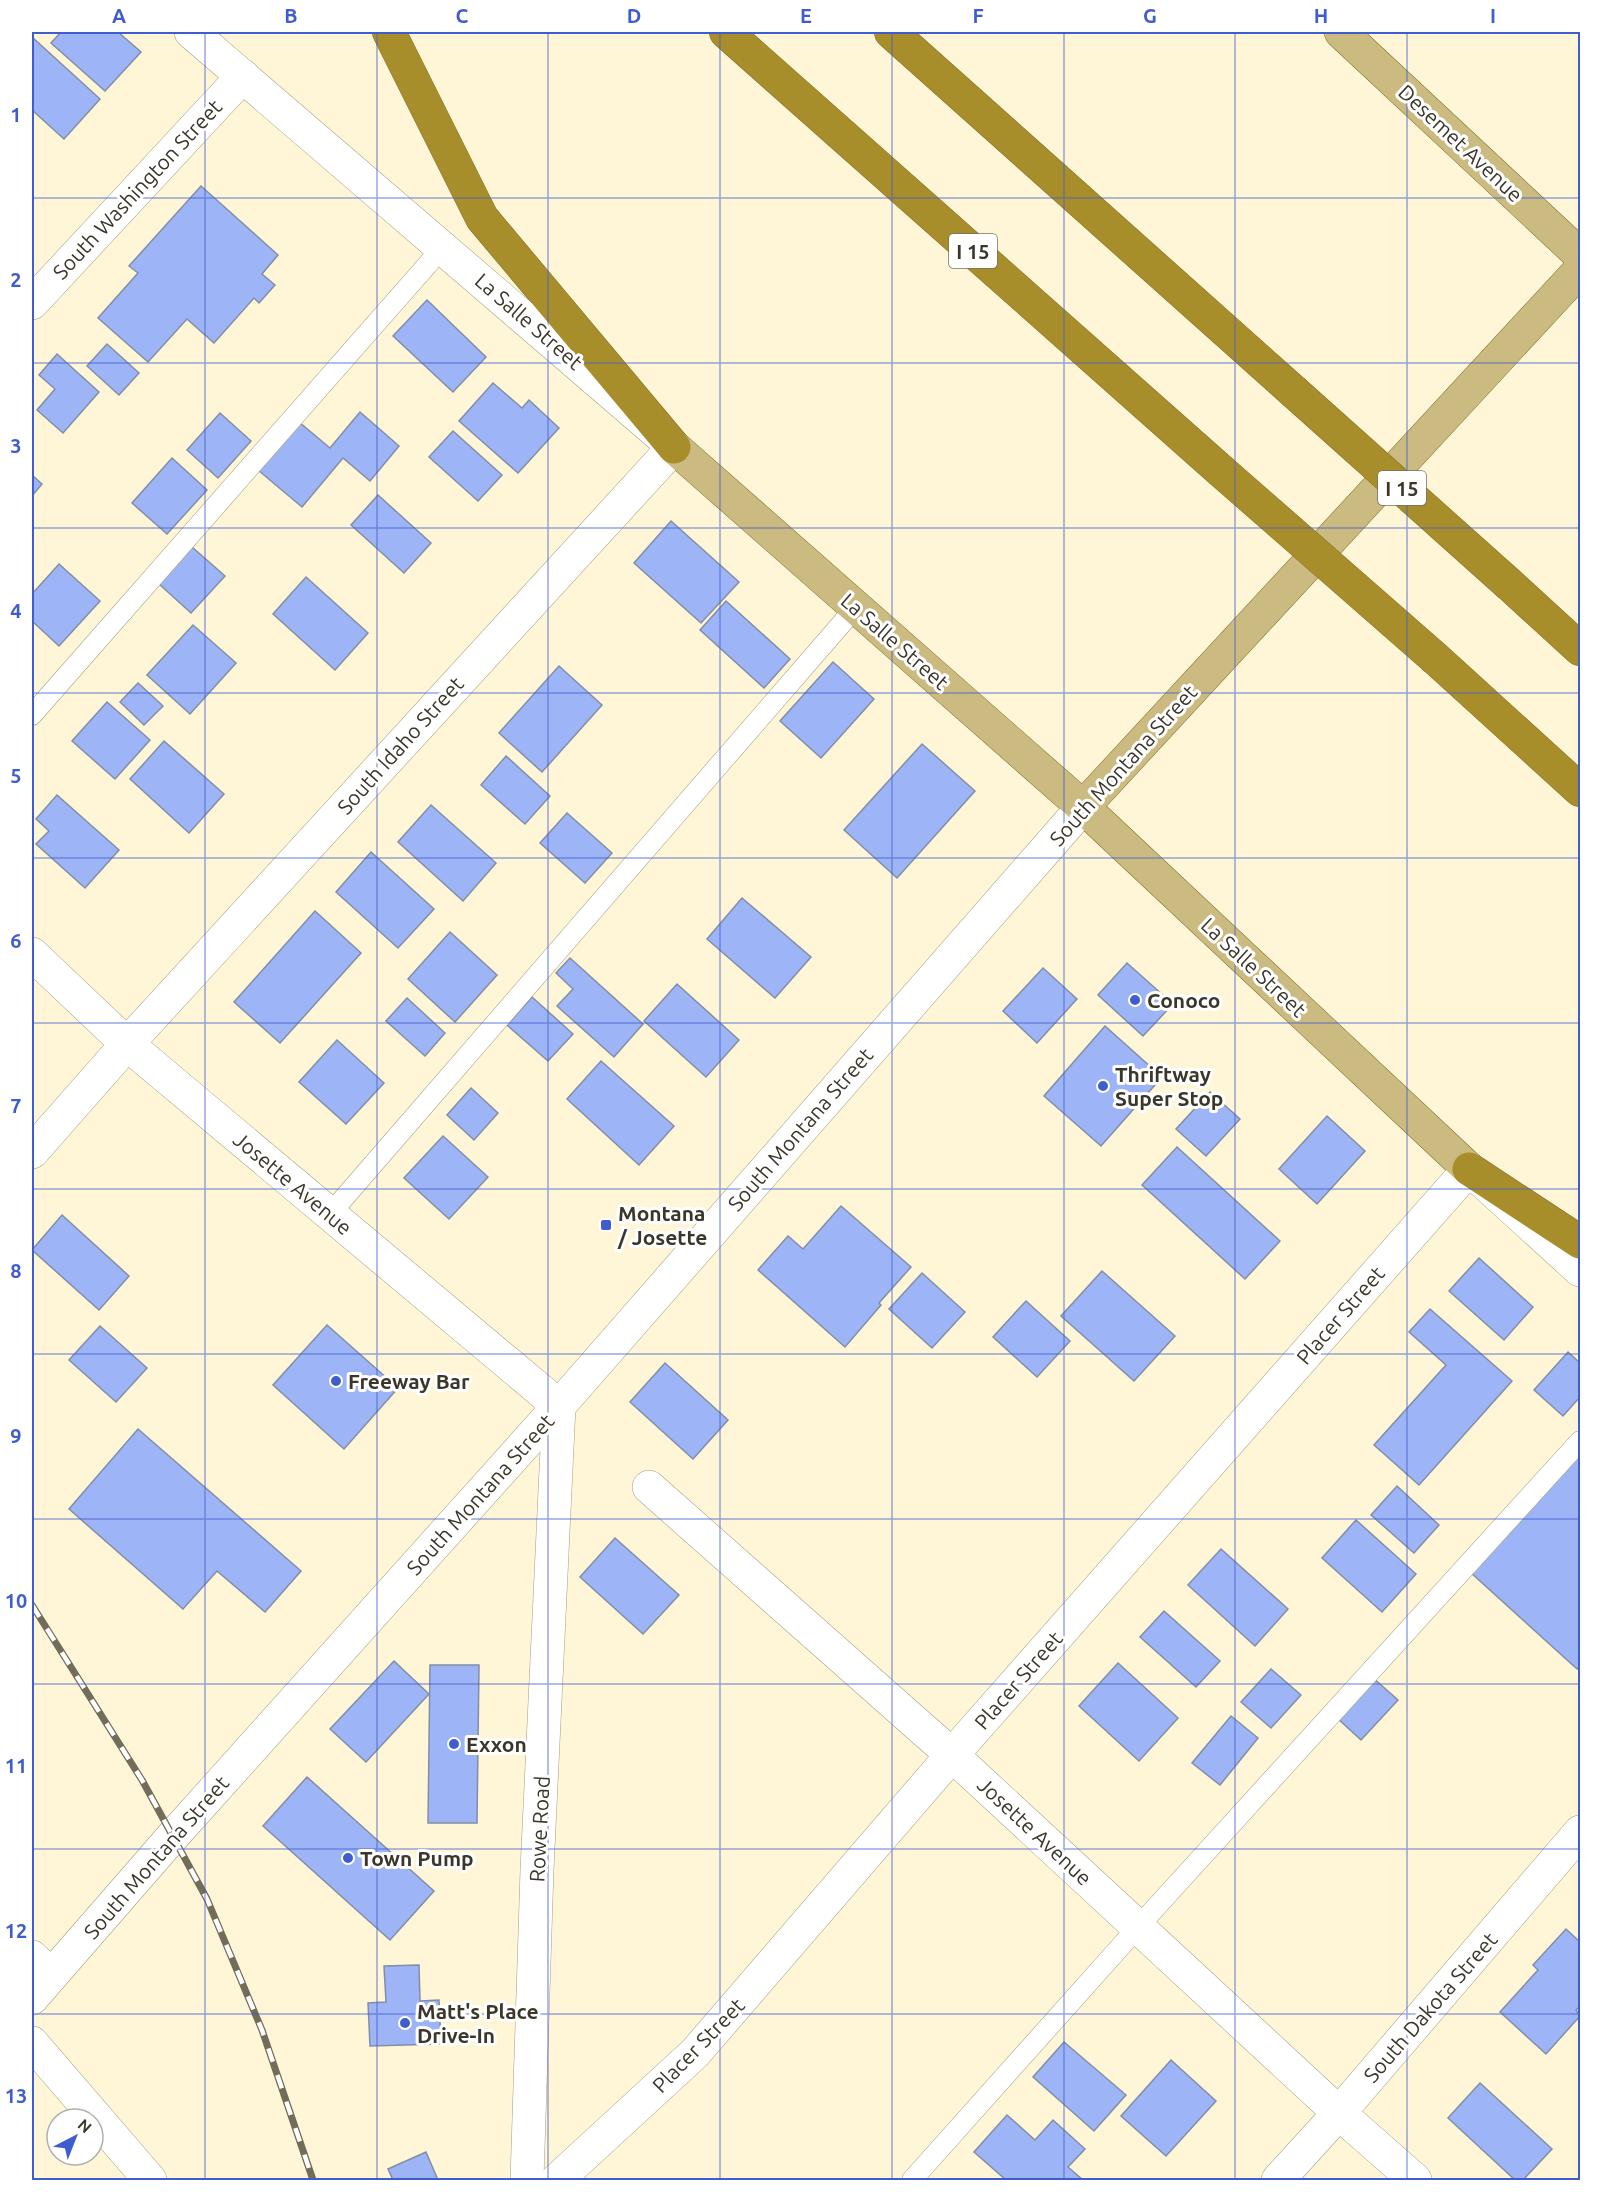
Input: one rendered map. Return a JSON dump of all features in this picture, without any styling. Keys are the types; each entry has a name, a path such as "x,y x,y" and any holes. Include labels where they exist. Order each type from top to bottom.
{"highway":[{"path":"389,32 482,218 674,447"},
{"name":"I 15","path":"726,32 1436,659 1581,790"},
{"name":"I 15","path":"891,32 1581,649"},
{"path":"1469,1169 1581,1242"}],"main road":[{"name":"Desemet Avenue","path":"1341,32 1581,255"},
{"name":"South Montana Street","path":"1083,807 1581,270"},
{"name":"La Salle Street","path":"674,447 1083,807 1469,1169"}],"street":[{"name":"La Salle Street","path":"190,32 674,447"},
{"name":"South Washington Street","path":"32,303 243,76"},
{"name":"South Idaho Street","path":"32,1152 127,1044 674,447"},
{"name":"South Montana Street","path":"38,1977 173,1836 559,1406 1083,807"},
{"name":"Josette Avenue","path":"32,954 127,1044 559,1406"},
{"name":"La Salle Street","path":"1469,1169 1581,1270"},
{"name":"Placer Street","path":"557,2181 695,2054 952,1755 1469,1169"},
{"name":"Rowe Road","path":"527,2181 538,1859 559,1406"},
{"name":"Josette Avenue","path":"649,1487 952,1755 1415,2181"},
{"name":"South Dakota Street","path":"1278,2181 1340,2113 1581,1832"},
{"path":"32,2043 150,2181"}],"lane":[{"path":"32,715 443,247"},
{"path":"330,1214 856,607"},
{"path":"912,2181 1138,1927 1581,1441"}],"building":[{"path":"61,32 118,32 141,52 105,91 51,43"},
{"path":"32,37 100,99 64,139 32,110"},
{"path":"201,186 278,255 262,274 275,285 259,303 254,298 214,343 187,319 148,362 98,318 138,273 129,266"},
{"path":"427,300 486,357 453,392 393,336"},
{"path":"107,344 139,373 119,395 87,366"},
{"path":"57,354 99,392 63,433 37,410 55,389 39,375"},
{"path":"493,383 522,408 529,400 559,428 518,473 459,421"},
{"path":"360,412 399,446 370,481 343,458 302,507 258,470 299,422 330,448"},
{"path":"220,413 251,441 218,478 187,450"},
{"path":"453,431 502,475 478,501 429,457"},
{"path":"172,458 207,490 167,534 132,503"},
{"path":"32,475 42,484 32,496"},
{"path":"378,495 431,543 404,573 351,525"},
{"path":"671,521 739,582 701,623 634,563"},
{"path":"192,547 225,576 191,613 159,584"},
{"path":"59,564 100,601 59,646 32,621 32,594"},
{"path":"306,577 368,633 335,670 273,614"},
{"path":"726,601 790,659 764,688 700,630"},
{"path":"193,625 236,663 190,714 147,675"},
{"path":"833,662 874,699 821,758 780,721"},
{"path":"559,666 602,705 542,772 499,733"},
{"path":"138,683 163,706 144,725 120,702"},
{"path":"107,702 150,740 115,779 72,741"},
{"path":"164,741 224,794 189,833 130,779"},
{"path":"922,744 975,791 897,878 844,830"},
{"path":"506,756 550,796 525,824 481,785"},
{"path":"57,795 119,850 85,888 36,844 49,831 36,819"},
{"path":"431,805 496,863 463,901 398,842"},
{"path":"567,813 612,853 585,883 540,843"},
{"path":"371,852 434,909 398,948 336,892"},
{"path":"742,898 811,957 775,998 707,939"},
{"path":"315,911 361,953 280,1043 234,1002"},
{"path":"450,932 497,975 455,1022 408,979"},
{"path":"570,958 643,1024 614,1057 557,1006 573,989 556,973"},
{"name":"Conoco","path":"1127,963 1173,1004 1143,1036 1098,995"},
{"path":"1043,968 1077,999 1037,1043 1003,1011"},
{"path":"677,984 739,1040 706,1077 644,1021"},
{"path":"532,997 573,1034 548,1061 507,1025"},
{"path":"407,998 445,1033 425,1056 386,1021"},
{"name":"Thriftway Super Stop","path":"1105,1026 1162,1077 1101,1146 1044,1096"},
{"path":"337,1040 384,1083 346,1124 299,1082"},
{"path":"601,1061 674,1126 639,1165 567,1099"},
{"path":"471,1088 498,1113 474,1140 447,1115"},
{"path":"1210,1092 1240,1119 1206,1156 1176,1129"},
{"path":"1327,1116 1365,1151 1317,1204 1279,1169"},
{"path":"443,1136 488,1177 449,1219 404,1178"},
{"path":"1177,1147 1280,1241 1245,1279 1142,1185"},
{"path":"841,1206 911,1267 845,1347 758,1270 788,1236 803,1249"},
{"path":"62,1215 129,1276 99,1310 32,1250"},
{"path":"1479,1258 1533,1307 1504,1340 1449,1291"},
{"path":"1102,1271 1175,1336 1134,1381 1061,1316"},
{"path":"922,1273 965,1312 932,1348 889,1309"},
{"path":"1026,1301 1070,1341 1037,1377 993,1337"},
{"path":"1430,1309 1512,1381 1419,1485 1374,1445 1446,1365 1409,1332"},
{"path":"327,1325 398,1388 344,1449 273,1385"},
{"path":"100,1326 147,1368 116,1402 69,1360"},
{"path":"1568,1352 1580,1363 1580,1397 1563,1416 1534,1390"},
{"path":"665,1363 728,1420 693,1459 630,1402"},
{"path":"138,1429 301,1571 265,1612 217,1571 183,1609 69,1509"},
{"path":"1580,1450 1580,1665 1577,1669 1470,1572"},
{"path":"1397,1486 1439,1525 1414,1553 1371,1515"},
{"path":"1356,1520 1416,1574 1382,1612 1322,1558"},
{"path":"615,1538 679,1595 643,1634 580,1577"},
{"path":"1221,1549 1288,1609 1255,1646 1188,1585"},
{"path":"1164,1611 1220,1661 1196,1687 1140,1637"},
{"path":"394,1661 429,1694 366,1762 330,1729"},
{"path":"1118,1663 1178,1718 1139,1761 1079,1706"},
{"name":"Exxon","path":"430,1665 479,1665 477,1823 428,1823"},
{"path":"1271,1669 1301,1695 1271,1728 1241,1702"},
{"path":"1372,1677 1398,1700 1361,1740 1336,1717"},
{"path":"1231,1716 1258,1738 1220,1785 1192,1763"},
{"name":"Town Pump","path":"307,1777 434,1891 390,1940 263,1826"},
{"path":"1566,1929 1580,1942 1580,2006 1576,2010 1580,2016 1546,2054 1500,2012 1538,1970 1533,1965"},
{"name":"Matt's Place Drive-In","path":"419,1965 420,2001 439,2000 441,2044 370,2046 368,2003 386,2002 384,1966"},
{"path":"1064,2042 1126,2095 1094,2131 1033,2077"},
{"path":"1171,2060 1216,2101 1166,2156 1121,2116"},
{"path":"1480,2083 1552,2149 1523,2180 1515,2180 1448,2118"},
{"path":"1007,2115 1035,2140 1053,2120 1085,2149 1068,2167 1083,2180 1006,2180 974,2152"},
{"path":"426,2152 438,2180 393,2180 388,2169"}],"railway":[{"path":"32,1605 142,1780 207,1899 262,2030 313,2180"}],"place":[{"name":"Conoco","path":"1135,1000"},
{"name":"Thriftway Super Stop","path":"1103,1086"},
{"name":"Montana / Josette","path":"606,1225"},
{"name":"Freeway Bar","path":"336,1381"},
{"name":"Exxon","path":"454,1744"},
{"name":"Town Pump","path":"348,1858"},
{"name":"Matt's Place Drive-In","path":"405,2023"}]}
